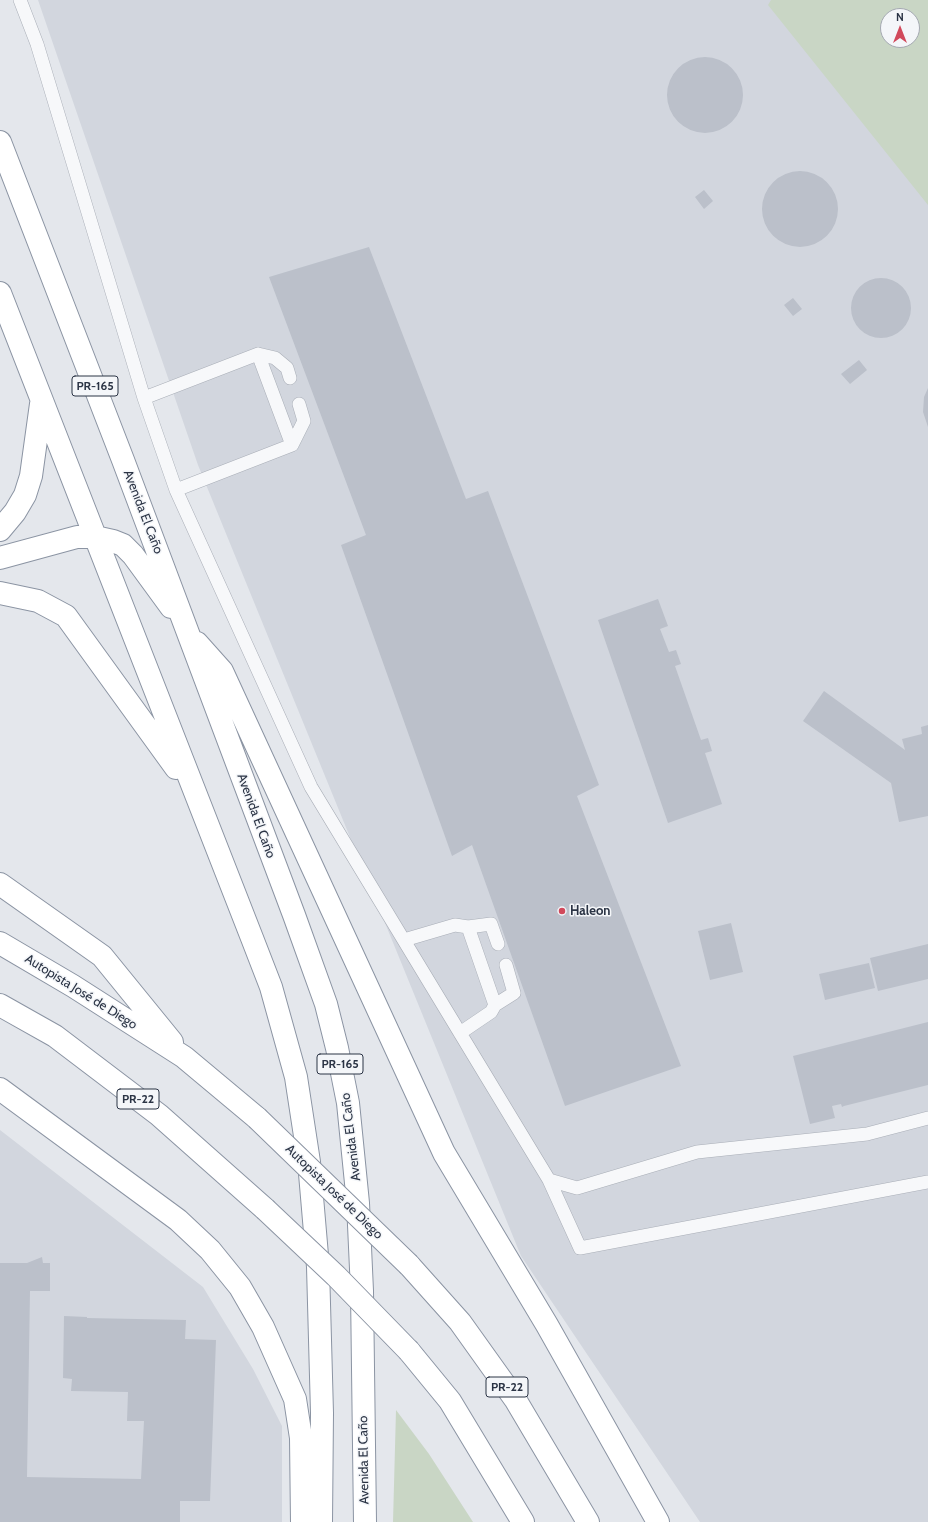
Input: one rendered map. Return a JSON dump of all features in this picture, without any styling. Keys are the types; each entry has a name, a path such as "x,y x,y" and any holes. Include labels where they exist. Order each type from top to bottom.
{"highway":[{"name":"Avenida El Caño","path":"0,142 188,632 326,1004 348,1103 354,1156 361,1249 365,1522"},
{"path":"0,293 194,794 271,988 296,1077 309,1162 318,1266 322,1413 321,1522"},
{"path":"0,530 15,512 31,476 41,401"},
{"path":"0,558 63,540 95,537 123,544 129,550 188,632 222,671 444,1153 547,1324 658,1522"},
{"path":"0,593 38,600 66,616 194,794"},
{"path":"0,884 102,956 184,1057"},
{"name":"Autopista José de Diego","path":"0,943 73,986 184,1057 257,1118 409,1264 460,1322 516,1399 588,1522"},
{"name":"PR-22","path":"0,1005 55,1036 159,1115 265,1209 336,1276 409,1351 450,1401 523,1522"},
{"path":"0,1089 178,1220 210,1250 240,1288 263,1326 295,1399 301,1438 302,1522"}],"lane":[{"path":"20,0 37,44 144,398 176,490 311,787 549,1180 580,1248 928,1182"},
{"path":"144,398 258,354 275,358 287,368 290,378"},
{"path":"258,354 292,446"},
{"path":"176,490 292,446 304,421 299,404"},
{"path":"404,940 455,925 468,927 491,924 498,944"},
{"path":"468,927 495,1005"},
{"path":"460,1033 491,1012 495,1005 514,993 506,965"},
{"path":"549,1180 577,1188 697,1152 867,1134 928,1118"}],"shaded area":[{"path":"38,0 928,0 928,1522 700,1522 521,1256 198,465"},
{"path":"0,1130 203,1287 253,1369 282,1426 282,1522 0,1522"}],"green space":[{"path":"771,0 928,0 928,205 768,5"},
{"path":"396,1410 429,1454 473,1522 393,1522"}],"building":[{"path":"705,57 719,60 732,68 740,81 743,95 740,109 732,122 719,130 705,133 691,130 678,122 670,109 667,95 670,81 678,68 691,60"},
{"path":"800,171 814,174 827,182 835,195 838,209 835,223 827,236 814,244 800,247 786,244 773,236 765,223 762,209 765,195 773,182 786,174"},
{"path":"704,190 713,201 704,209 695,197"},
{"path":"369,247 466,499 488,491 599,785 577,796 681,1066 565,1106 472,845 452,856 341,545 366,535 269,277"},
{"path":"881,278 898,283 906,291 911,308 906,325 898,333 881,338 864,333 856,325 851,308 856,291 864,283"},
{"path":"793,298 802,309 793,316 784,305"},
{"path":"859,360 867,370 850,384 841,374"},
{"path":"928,388 928,427 923,412 924,397"},
{"path":"658,599 668,626 660,629 669,652 676,650 681,664 675,666 701,740 708,738 712,751 705,753 722,804 668,823 598,620"},
{"path":"824,691 905,750 902,739 922,734 921,727 928,725 928,816 899,822 891,783 803,721"},
{"path":"731,923 743,972 710,980 698,931"},
{"path":"928,944 928,979 878,991 870,958"},
{"path":"869,963 875,988 825,1000 819,974"},
{"path":"928,1022 928,1085 842,1107 841,1104 832,1106 835,1118 810,1124 793,1056"},
{"path":"42,1257 43,1263 50,1263 50,1291 30,1291 27,1477 141,1479 144,1421 127,1421 128,1392 71,1391 72,1379 63,1378 64,1316 87,1318 186,1320 185,1339 216,1340 210,1501 180,1501 180,1522 0,1522 0,1263 27,1263"}],"place":[{"name":"Haleon","path":"562,911"}]}
